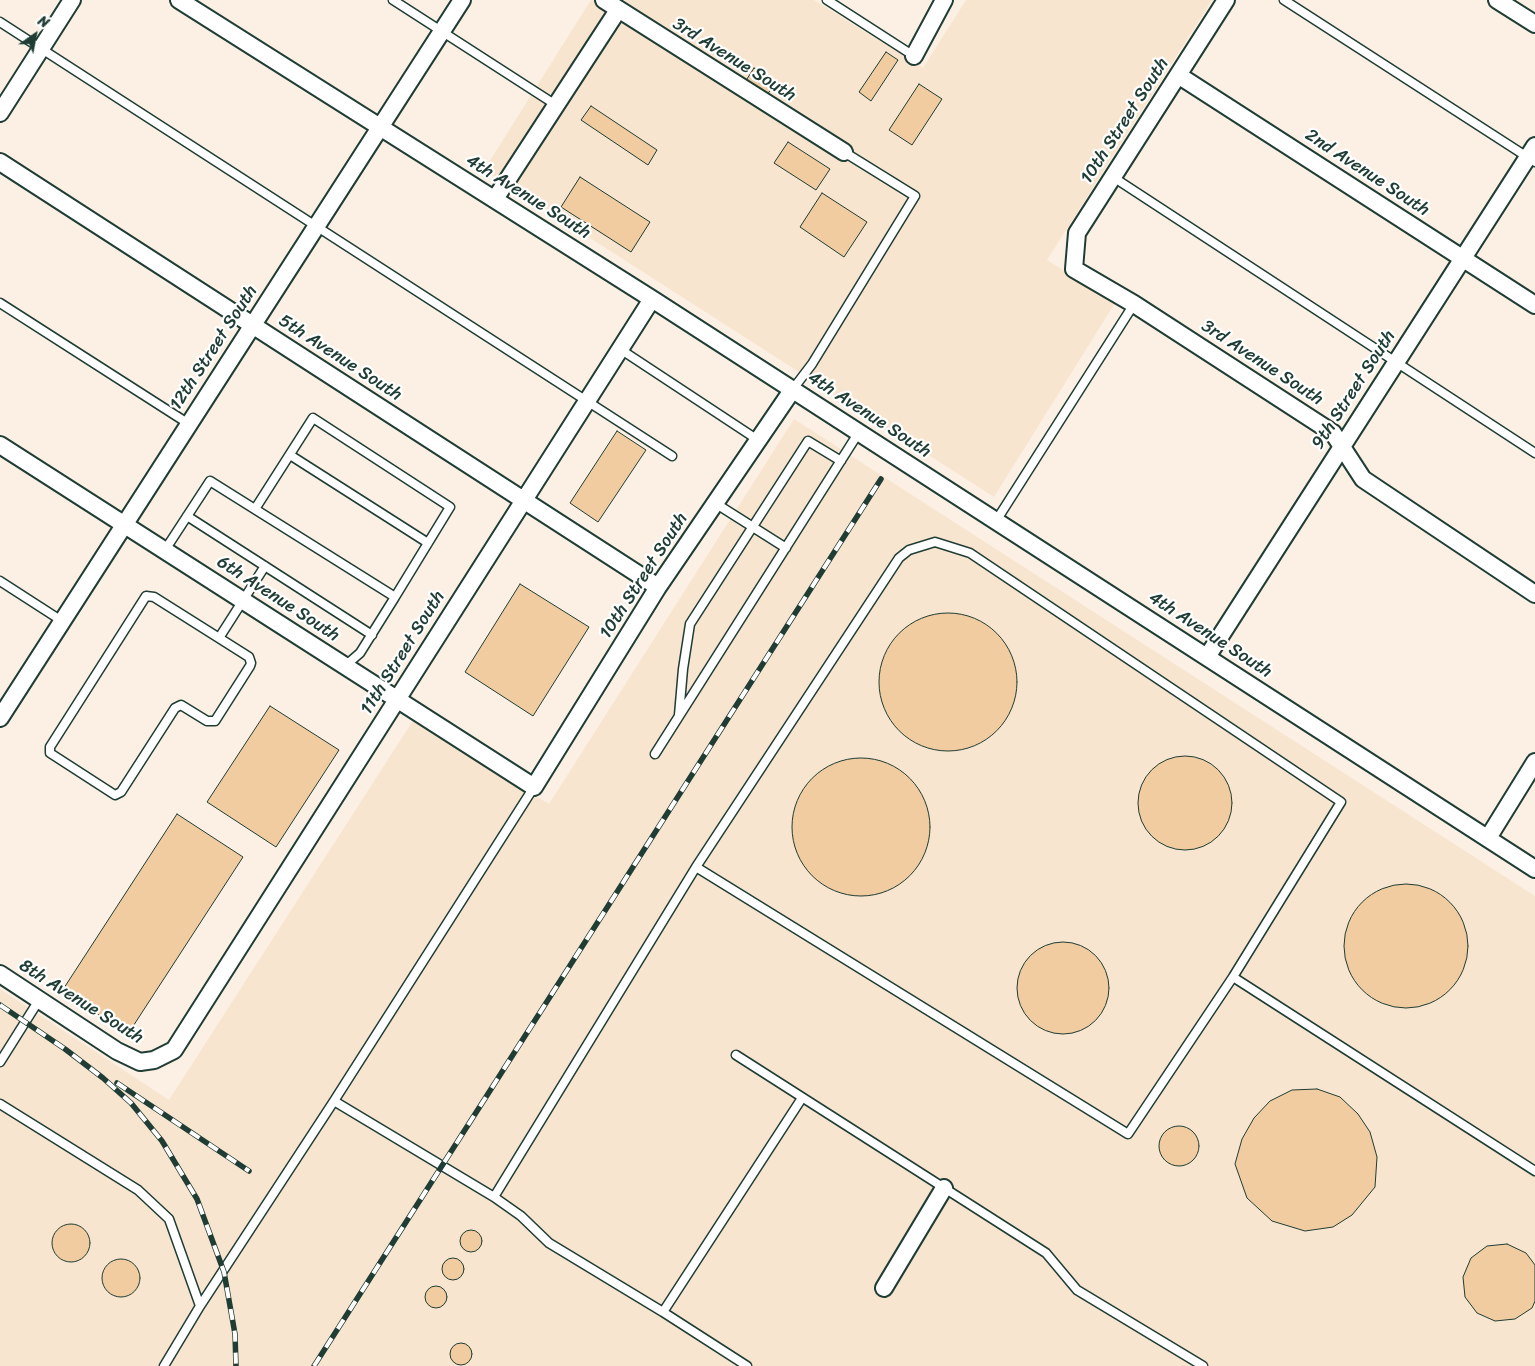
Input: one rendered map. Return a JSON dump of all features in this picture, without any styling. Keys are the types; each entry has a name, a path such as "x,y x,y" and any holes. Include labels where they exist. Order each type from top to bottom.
{"street":[{"path":"0,113 72,0"},
{"name":"4th Avenue South","path":"179,0 793,389 1488,838 1534,865"},
{"name":"12th Street South","path":"0,718 462,0"},
{"name":"3rd Avenue South","path":"604,0 844,152"},
{"path":"914,56 944,0"},
{"name":"10th Street South","path":"1074,269 1077,233 1226,0"},
{"path":"1497,0 1535,24"},
{"path":"495,199 618,10"},
{"name":"2nd Avenue South","path":"1178,75 1535,305"},
{"name":"9th Street South","path":"1207,657 1463,258 1533,155"},
{"name":"5th Avenue South","path":"0,162 658,587"},
{"name":"3rd Avenue South","path":"1074,269 1134,304 1332,433 1362,479 1535,594"},
{"name":"11th Street South","path":"188,1030 652,299"},
{"name":"10th Street South","path":"534,787 658,587 793,389"},
{"name":"6th Avenue South","path":"0,445 534,787"},
{"path":"1488,838 1535,762"},
{"name":"8th Avenue South","path":"0,974 117,1051 140,1062 154,1060 174,1050 188,1030"},
{"path":"884,1288 944,1188"}],"lane":[{"path":"393,0 556,105"},
{"path":"827,0 914,56"},
{"path":"1284,0 1533,155"},
{"path":"0,22 672,456"},
{"path":"793,389 812,364 914,196 844,152"},
{"path":"1113,177 1535,453"},
{"path":"0,304 189,424"},
{"path":"996,521 1134,304"},
{"path":"620,349 758,440"},
{"path":"255,509 313,418 450,507 372,635 360,653 345,666"},
{"path":"655,754 859,432"},
{"path":"679,718 683,669 690,624 808,441 841,461"},
{"path":"290,455 428,543"},
{"path":"165,550 210,481 395,597"},
{"path":"715,503 786,548"},
{"path":"187,516 372,635"},
{"path":"494,1197 696,867 899,558 909,550 935,542 970,553 1341,802 1233,977 1128,1134 696,867"},
{"path":"218,638 265,566"},
{"path":"0,581 62,621"},
{"path":"146,596 154,597 218,638 249,657 250,666 215,721 207,721 181,705 175,708 121,792 115,795 50,753 50,747 146,596"},
{"path":"164,1366 200,1306 334,1101 534,787"},
{"path":"1233,977 1535,1171"},
{"path":"0,1062 39,1000"},
{"path":"736,1055 1046,1253 1076,1290 1203,1366"},
{"path":"663,1312 802,1098"},
{"path":"334,1101 494,1197 521,1216 549,1243 663,1312 747,1366"},
{"path":"0,1104 138,1190 169,1219 200,1306"}],"shaded area":[{"path":"591,0 814,0 923,68 966,0 1212,0 1047,260 1115,303 994,497 484,170"},
{"path":"794,419 1535,896 1535,1366 0,1366 0,989 169,1100 414,719 549,804"}],"building":[{"path":"886,52 898,60 871,101 859,92"},
{"path":"754,68 776,82 767,95 745,82"},
{"path":"919,84 942,99 912,145 889,130"},
{"path":"591,106 657,150 648,165 581,120"},
{"path":"788,142 830,169 816,190 774,163"},
{"path":"580,177 650,222 631,252 561,207"},
{"path":"822,193 867,222 844,257 800,227"},
{"path":"617,431 646,450 598,522 570,503"},
{"path":"520,584 589,627 533,716 465,672"},
{"path":"948,613 974,618 997,633 1012,656 1017,682 1012,708 997,731 974,746 948,751 922,746 899,731 884,708 879,682 884,656 899,633 922,618"},
{"path":"270,706 339,750 276,847 207,802"},
{"path":"1185,756 1203,760 1218,770 1228,785 1232,803 1228,821 1218,836 1203,846 1185,850 1167,846 1152,836 1142,821 1138,803 1142,785 1152,770 1167,760"},
{"path":"861,758 887,763 910,778 925,801 930,827 925,853 910,876 887,891 861,896 835,891 812,876 797,853 792,827 797,801 812,778 835,763"},
{"path":"177,814 243,857 128,1034 62,991"},
{"path":"1406,884 1430,889 1450,902 1463,922 1468,946 1463,970 1450,990 1430,1003 1406,1008 1382,1003 1362,990 1349,970 1344,946 1349,922 1362,902 1382,889"},
{"path":"1063,942 1080,946 1095,956 1105,971 1109,988 1105,1005 1095,1020 1080,1030 1063,1034 1046,1030 1031,1020 1021,1005 1017,988 1021,971 1031,956 1046,946"},
{"path":"1317,1089 1340,1097 1358,1114 1370,1132 1377,1157 1375,1187 1352,1215 1333,1227 1305,1231 1272,1221 1247,1198 1235,1164 1242,1139 1254,1118 1270,1101 1292,1090"},
{"path":"1175,1126 1183,1126 1190,1129 1196,1135 1199,1146 1196,1157 1190,1163 1183,1166 1175,1166 1168,1163 1162,1157 1159,1150 1159,1142 1162,1135 1168,1129"},
{"path":"71,1224 85,1229 90,1243 85,1257 71,1262 57,1257 52,1243 57,1229"},
{"path":"471,1230 479,1233 482,1241 479,1249 471,1252 463,1249 460,1241 463,1233"},
{"path":"1507,1244 1526,1253 1535,1265 1535,1301 1532,1308 1515,1319 1495,1321 1477,1313 1465,1297 1463,1277 1471,1258 1487,1246"},
{"path":"453,1258 461,1261 464,1269 461,1277 453,1280 445,1277 442,1269 445,1261"},
{"path":"121,1259 135,1264 140,1278 135,1292 121,1297 107,1292 102,1278 107,1264"},
{"path":"436,1286 444,1289 447,1297 444,1305 436,1308 428,1305 425,1297 428,1289"},
{"path":"461,1343 469,1346 472,1354 469,1362 461,1365 453,1362 450,1354 453,1346"}],"railway":[{"path":"314,1366 881,479"},
{"path":"0,1005 65,1049 103,1078 131,1103 162,1141 197,1199 224,1272 235,1334 236,1366"},
{"path":"117,1083 249,1171"}]}
